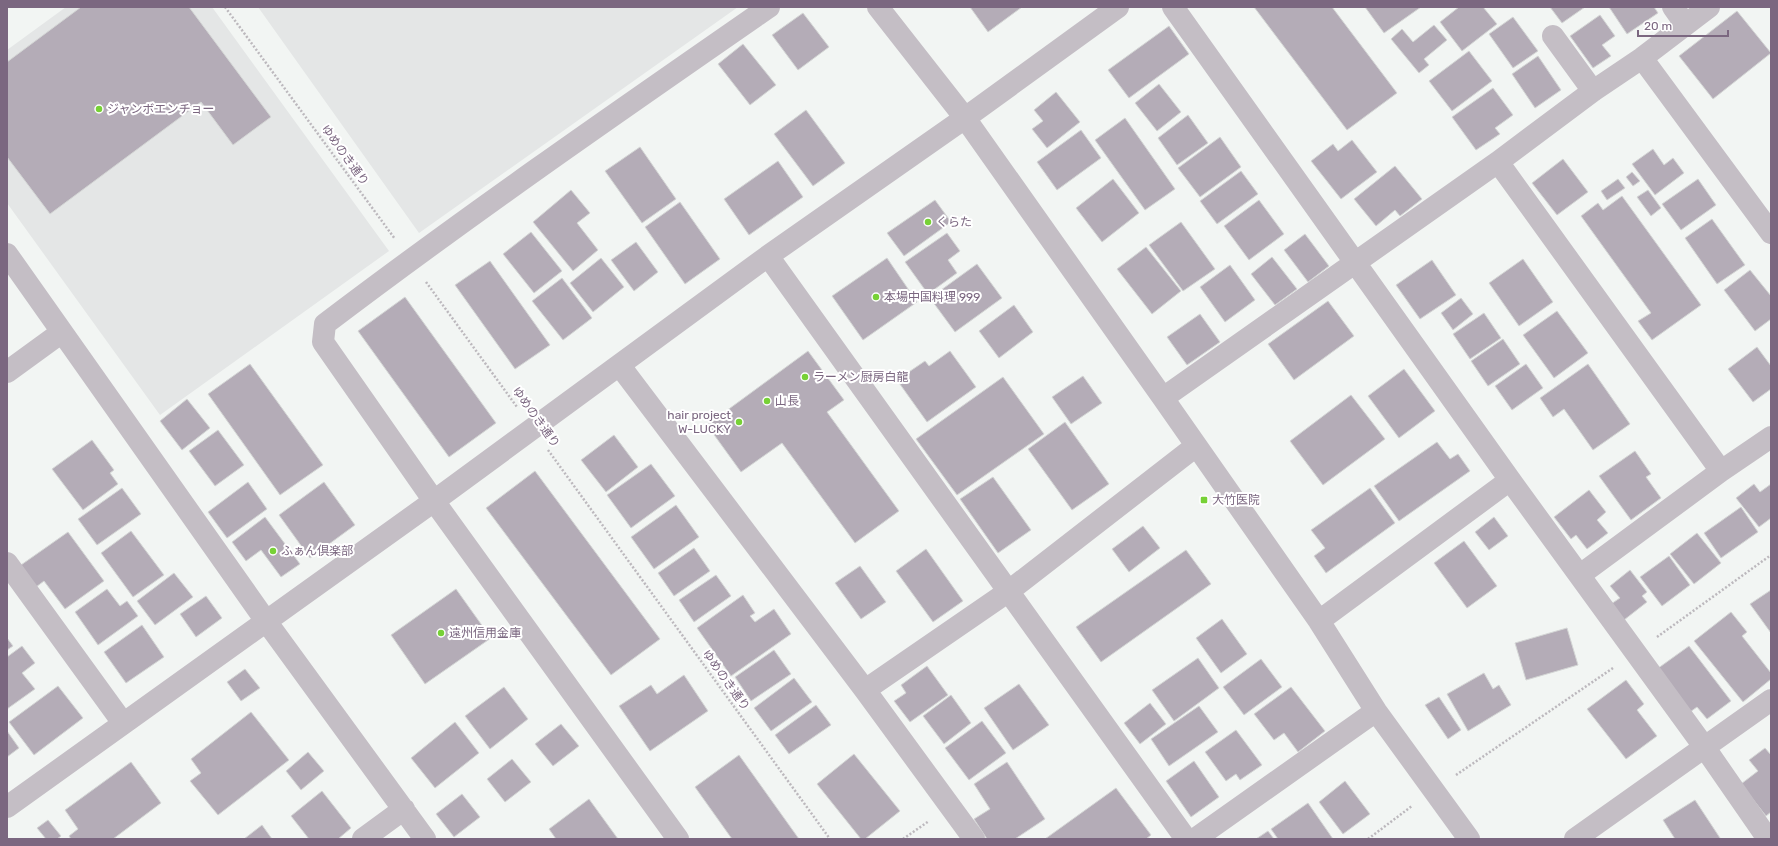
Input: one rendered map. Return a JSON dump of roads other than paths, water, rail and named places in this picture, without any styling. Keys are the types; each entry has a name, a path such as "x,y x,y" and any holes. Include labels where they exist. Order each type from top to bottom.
{"street":[{"path":"678,839 434,502 322,342 325,324 410,260 582,136 769,7"},
{"path":"878,7 965,118 1319,621 1376,711 1469,839"},
{"path":"7,808 123,723 434,502 768,256 965,118 1118,7"},
{"path":"1173,7 1510,480 1705,748 1768,839"},
{"path":"1163,398 1355,261 1498,162 1593,91 1642,58 1679,16 1709,7"},
{"path":"1553,36 1593,91"},
{"path":"1642,58 1771,233"},
{"path":"1498,162 1721,471"},
{"path":"7,254 266,621 425,839"},
{"path":"768,256 1186,839"},
{"path":"7,372 62,332"},
{"path":"620,366 865,690 974,839"},
{"path":"1580,575 1721,471 1771,437"},
{"path":"865,690 1009,591 1196,446"},
{"path":"1319,621 1510,480"},
{"path":"7,563 123,723"},
{"path":"1575,839 1771,700"},
{"path":"1195,839 1376,711"},
{"path":"363,839 404,810"}],"place":[{"name":"ジャンボエンチョー","path":"99,109"},
{"name":"くらた","path":"928,222"},
{"name":"本場中国料理 999","path":"876,297"},
{"name":"ラーメン厨房白龍","path":"805,377"},
{"name":"山長","path":"767,401"},
{"name":"hair project W-LUCKY","path":"739,422"},
{"name":"大竹医院","path":"1204,500"},
{"name":"ふぁん倶楽部","path":"273,551"},
{"name":"遠州信用金庫","path":"441,633"}]}
